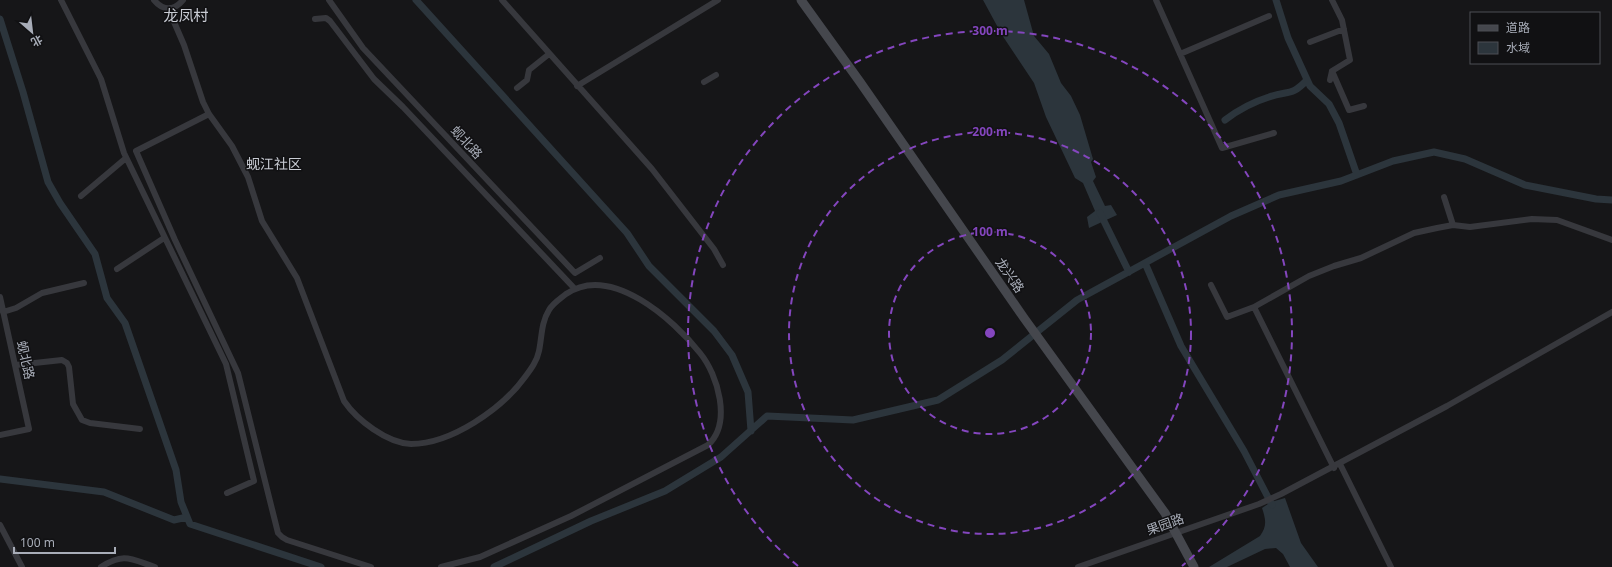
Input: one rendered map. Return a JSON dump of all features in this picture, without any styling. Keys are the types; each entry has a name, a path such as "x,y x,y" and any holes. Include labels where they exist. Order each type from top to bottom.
{"street":[{"path":"61,0 101,79 126,158 226,364 254,482 227,493"},
{"path":"154,0 159,6 170,8 179,5 183,0"},
{"name":"蚬北路","path":"329,0 363,48 575,272 600,258"},
{"path":"502,0 652,169 714,249 723,265"},
{"path":"577,86 718,0"},
{"name":"龙兴路","path":"801,0 860,82 1024,318 1165,513 1194,567"},
{"path":"1156,0 1222,148 1274,133"},
{"path":"1330,80 1332,71 1350,60 1342,20 1332,0"},
{"path":"170,8 170,15 184,45 201,97 209,114 232,146 248,177 262,221 297,278 344,401 362,421 385,435 409,444 432,441 466,427 502,403 524,379 534,366 539,352 544,320 549,309 558,300 575,289 585,285 595,285 631,294 656,310 694,346 708,365 721,399 716,434 713,440 700,449 571,516 480,557 441,567"},
{"path":"1180,54 1269,16"},
{"path":"315,19 326,18 330,21 374,79 403,107 575,289"},
{"path":"1310,42 1344,30"},
{"path":"517,88 527,80 528,70 549,54"},
{"path":"1332,71 1349,110 1364,106"},
{"path":"704,82 716,75"},
{"path":"209,114 136,152 175,240 238,373 278,532 282,538 287,540 370,567"},
{"path":"81,196 126,158"},
{"path":"1444,198 1452,225"},
{"path":"1211,285 1227,317 1254,307 1309,276 1334,266 1361,258 1414,233 1452,225 1470,227 1532,219 1557,220 1612,240"},
{"path":"117,269 164,238"},
{"path":"3,312 16,308 42,293 84,282"},
{"name":"蚬北路","path":"0,297 29,429 0,435"},
{"path":"1254,307 1334,468"},
{"name":"果园路","path":"1078,567 1176,531 1259,504 1281,494 1334,468 1447,406 1612,312"},
{"path":"16,365 62,360 67,363 69,367 74,404 82,420 90,423 140,429"},
{"path":"1340,464 1391,567"},
{"path":"0,525 22,567"},
{"path":"101,567 116,558 128,558 154,567"}],"water":[{"path":"983,0 1024,0 1034,36 1049,54 1061,83 1071,96 1080,115 1093,159 1091,162 1096,177 1093,181 1105,206 1111,205 1117,215 1089,228 1087,217 1095,211 1083,183 1075,178 1046,117 1034,83 1002,35"},
{"path":"1285,498 1301,543 1318,567 1290,567 1283,554 1276,548 1265,549 1227,567 1209,567 1260,536 1264,529 1265,523 1262,508 1271,502"}],"waterway":[{"path":"416,0 627,233 649,266 714,331 732,355 748,392 751,431"},
{"path":"1276,0 1288,38 1310,86 1329,104 1339,123 1357,175"},
{"path":"0,19 23,92 48,182 60,203 95,254 107,298 125,323 176,470 181,502 190,524 321,567"},
{"path":"1225,120 1257,101 1293,91 1307,80"},
{"path":"494,567 591,521 665,491 721,457 767,416 853,420 938,400 1002,360 1077,300 1231,216 1279,195 1341,181 1393,161 1434,152 1465,159 1525,185 1596,199 1612,200"},
{"path":"1100,213 1129,272"},
{"path":"1145,263 1181,346 1244,451 1272,505"},
{"path":"0,479 104,492 174,520 187,517"}],"district":[{"name":"龙凤村","path":"186,16"},
{"name":"蚬江社区","path":"274,164"}]}
